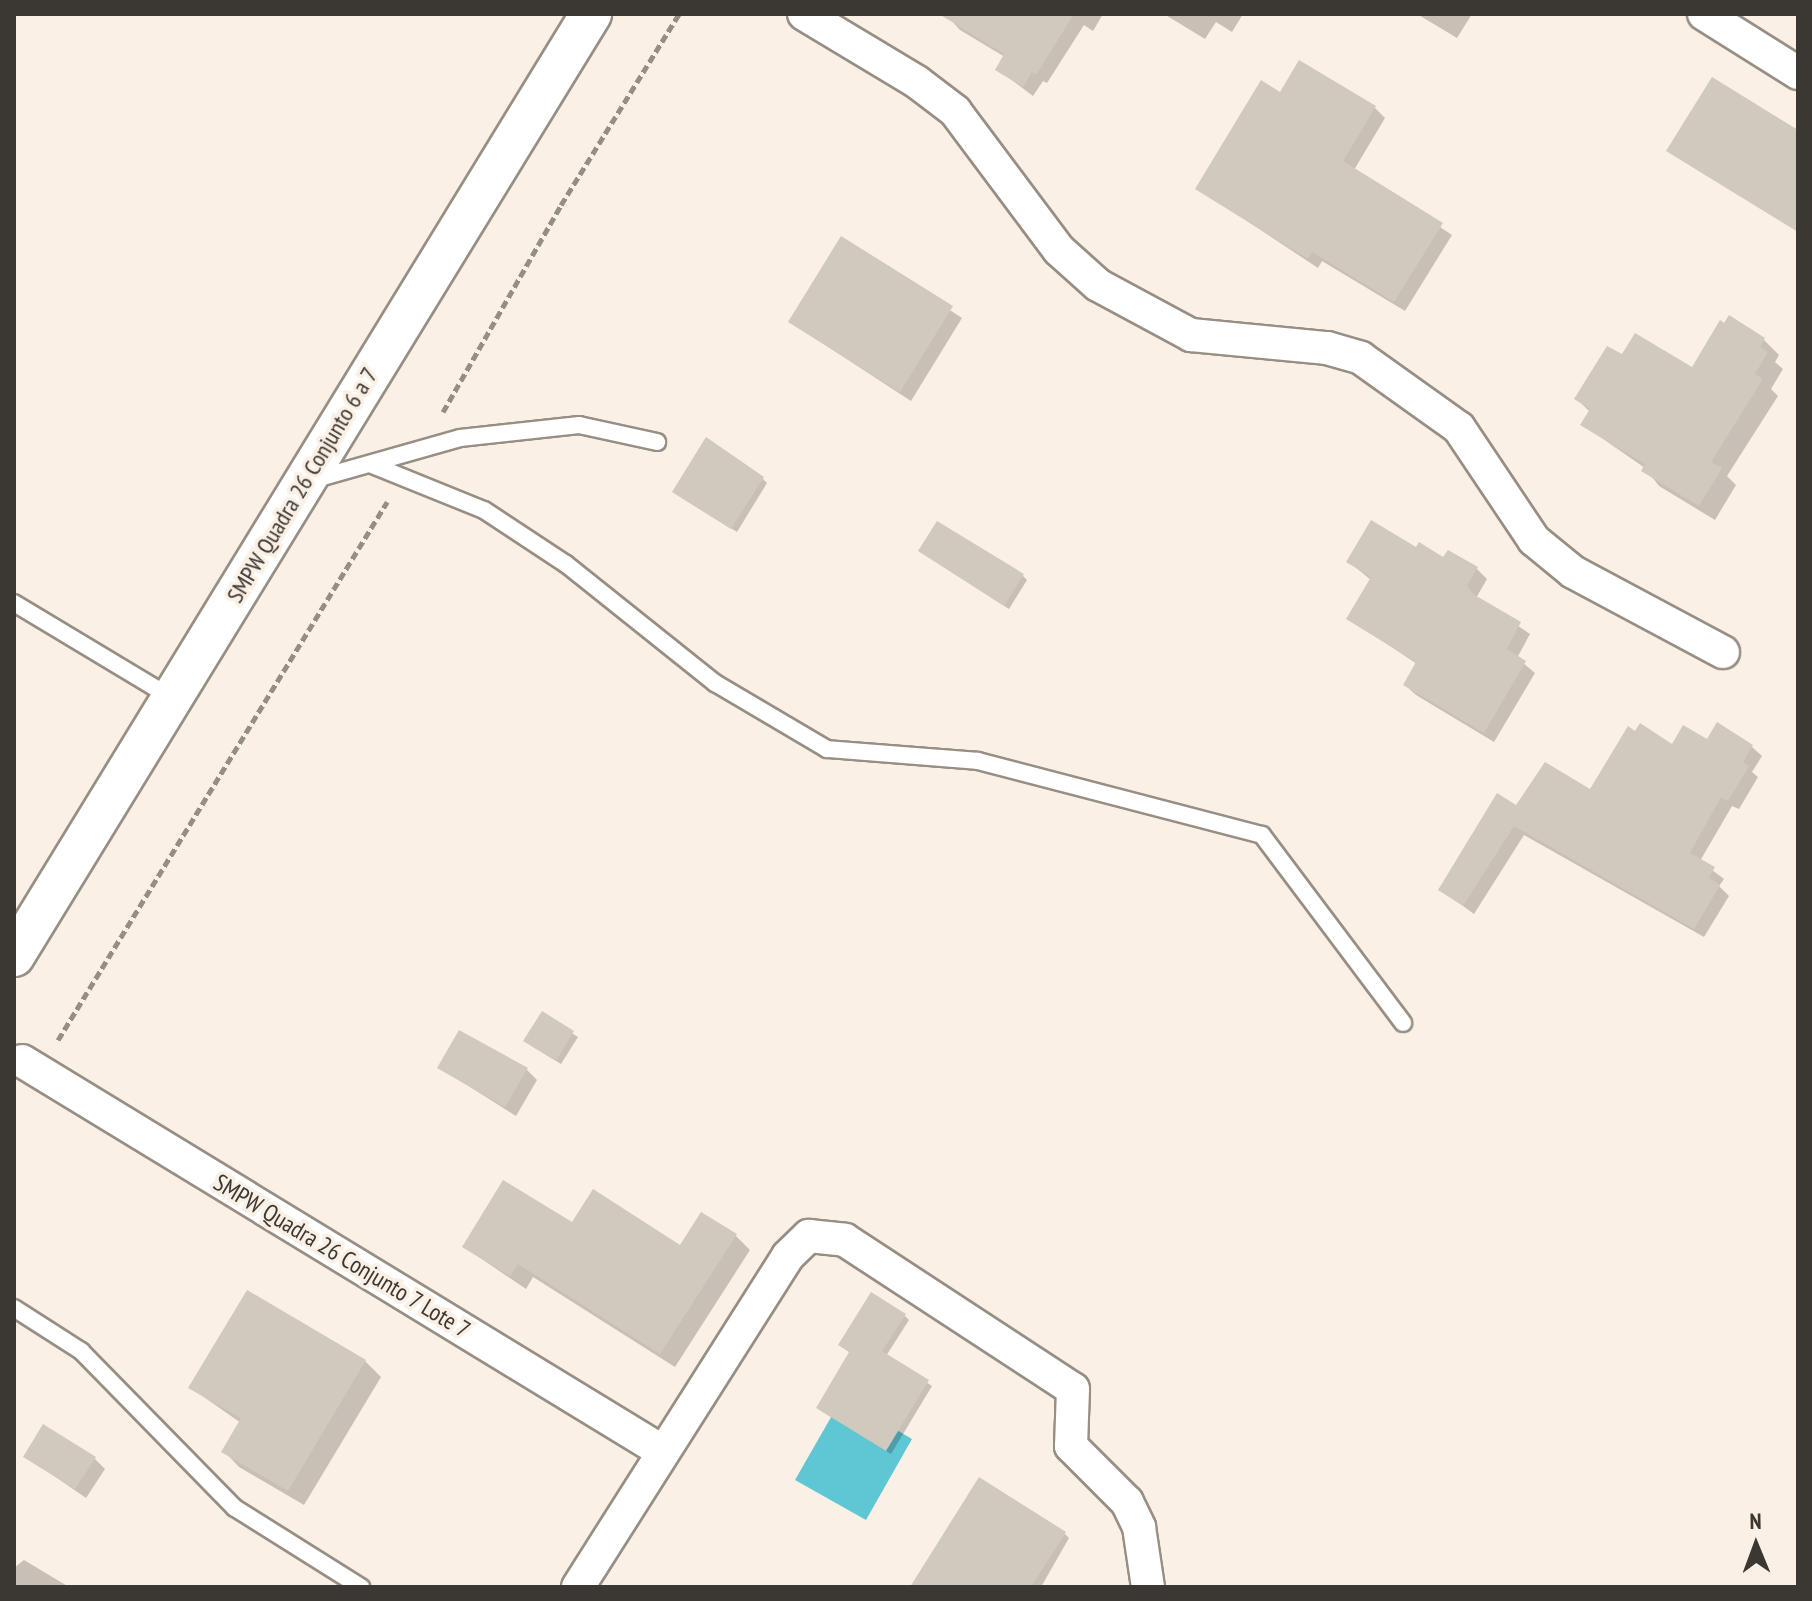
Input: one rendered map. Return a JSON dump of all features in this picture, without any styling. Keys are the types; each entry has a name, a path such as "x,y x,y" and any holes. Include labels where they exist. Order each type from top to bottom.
{"street":[{"name":"SMPW Quadra 26 Conjunto 6 a 7","path":"14,956 591,14"},
{"path":"804,14 917,82 955,111 1059,250 1098,285 1191,335 1327,348 1361,358 1459,428 1534,540 1563,564 1723,652"},
{"path":"1704,14 1798,73"},
{"name":"SMPW Quadra 26 Conjunto 7 Lote 7","path":"22,1059 662,1451"},
{"path":"578,1587 788,1256 809,1236 845,1240 1073,1389 1071,1446 1127,1502 1139,1527 1148,1587"}],"lane":[{"path":"303,483 460,438 579,425 657,442"},
{"path":"370,464 484,510 566,564 715,683 827,749 978,761 1262,835 1403,1023"},
{"path":"14,603 172,698"},
{"path":"14,1308 81,1351 235,1508 361,1587"}],"path":[{"path":"422,449 561,205 679,14"},
{"path":"22,1059 402,477"}],"water":[{"path":"842,1398 912,1439 866,1520 795,1480"}],"building":[{"path":"939,14 1074,14 1036,75 1032,72 1023,87 995,70 1004,54"},
{"path":"1299,60 1376,106 1343,161 1443,223 1394,302 1312,252 1308,259 1195,189 1261,80 1280,92"},
{"path":"1712,77 1798,130 1798,232 1666,151"},
{"path":"841,236 953,306 900,392 788,322"},
{"path":"1729,315 1765,338 1760,347 1768,352 1755,374 1763,379 1711,462 1722,468 1699,506 1641,471 1645,464 1580,425 1590,409 1574,399 1607,346 1622,354 1635,333 1692,367 1720,320 1724,323"},
{"path":"706,437 764,477 731,529 672,492"},
{"path":"1371,520 1416,547 1419,542 1443,557 1448,550 1478,567 1467,586 1473,594 1521,622 1507,649 1526,661 1484,733 1403,685 1416,662 1346,619 1371,577 1346,562"},
{"path":"937,521 1024,574 1004,606 918,551"},
{"path":"1717,722 1753,745 1743,762 1749,766 1728,801 1721,797 1690,853 1715,867 1709,878 1720,885 1694,929 1514,826 1463,906 1438,890 1497,793 1516,805 1545,762 1590,789 1628,726 1635,731 1640,723 1672,744 1683,725 1707,739"},
{"path":"542,1011 574,1031 556,1061 523,1041"},
{"path":"459,1030 528,1068 505,1107 437,1068"},
{"path":"503,1180 572,1222 593,1189 680,1245 701,1212 737,1234 660,1354 518,1264 510,1276 462,1247"},
{"path":"247,1290 366,1360 288,1491 221,1452 241,1418 188,1388"},
{"path":"871,1292 906,1314 882,1351 929,1380 886,1451 816,1408 849,1352 838,1345"},
{"path":"43,1424 96,1457 75,1489 23,1457"},
{"path":"979,1477 1066,1532 1031,1587 910,1587"}]}
